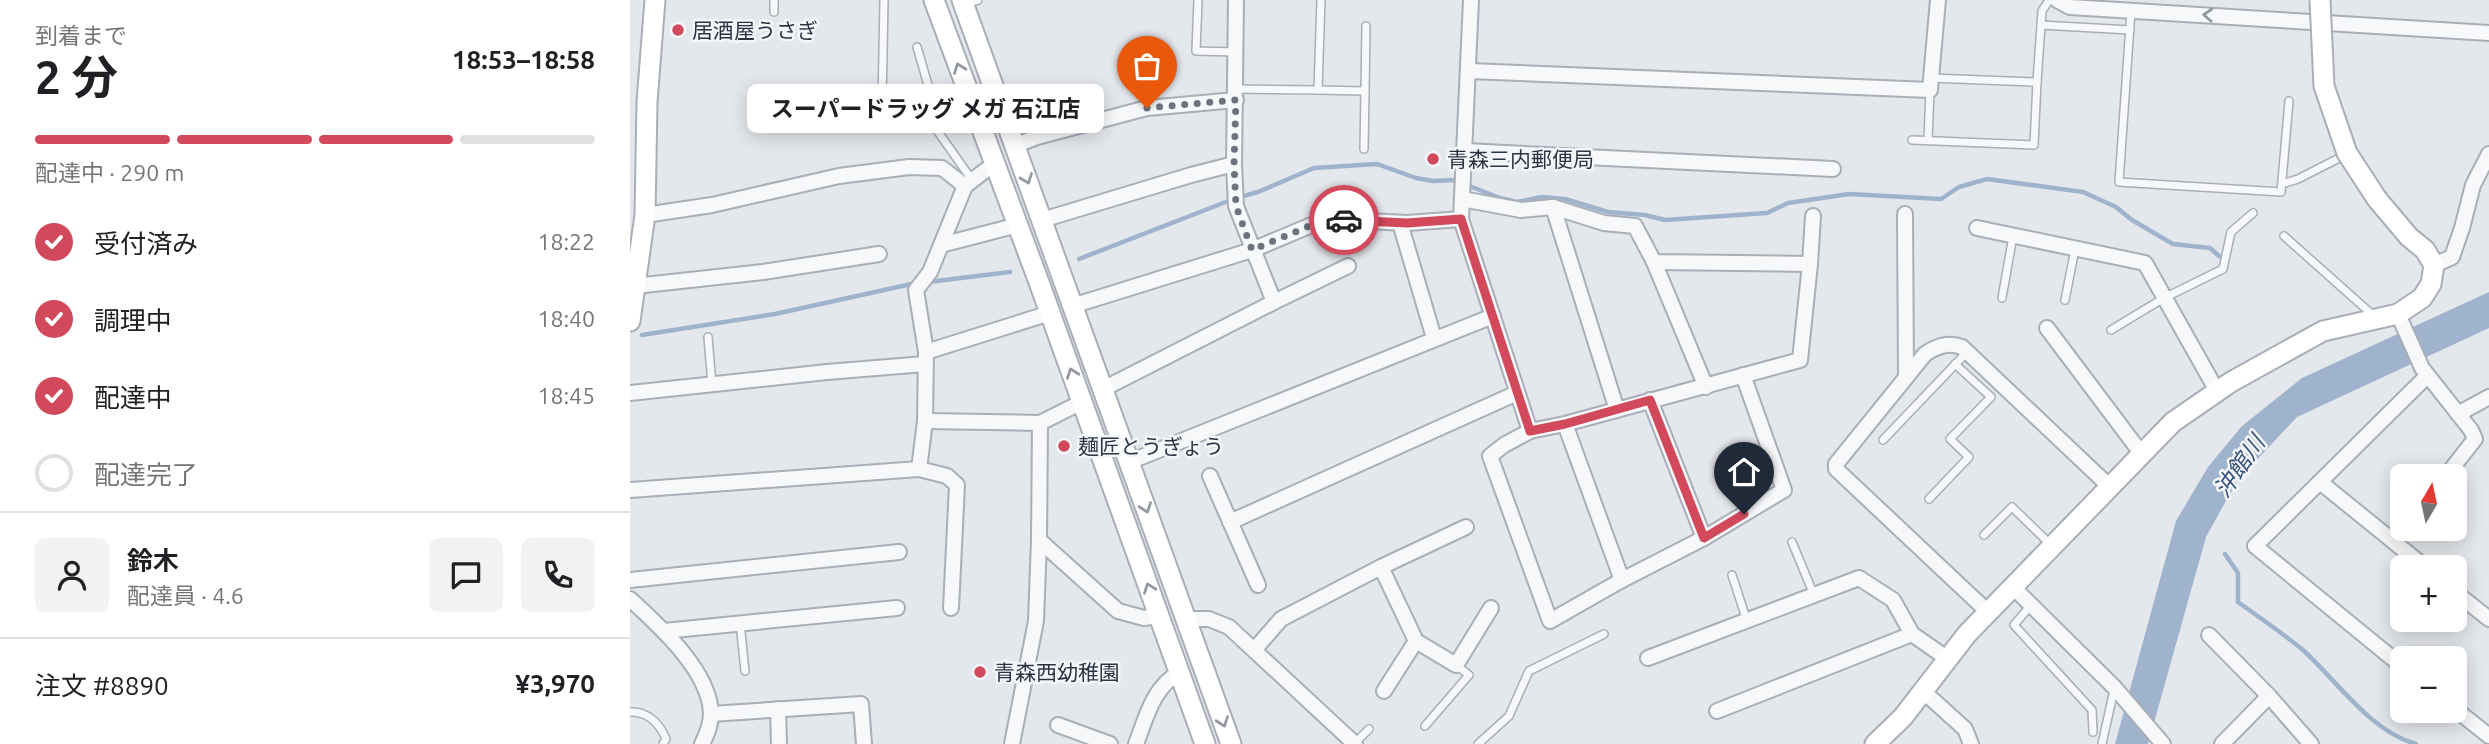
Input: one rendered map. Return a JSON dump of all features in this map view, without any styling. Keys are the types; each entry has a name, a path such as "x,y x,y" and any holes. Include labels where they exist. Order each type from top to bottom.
{"street":[{"path":"630,319 655,0"},
{"path":"934,0 1205,744"},
{"path":"1236,0 1235,200 1274,302"},
{"path":"1471,0 1461,219 1530,431"},
{"path":"1468,71 1931,84 1938,0"},
{"path":"2057,0 2070,7 2489,33"},
{"path":"1875,744 1903,717 1988,612 2172,422 2217,391 2323,331 2377,319 2399,318 2422,298 2433,276 2434,265 2425,250 2409,237 2377,199 2347,153 2325,86 2320,0"},
{"path":"968,2 1014,146 1231,744"},
{"path":"1014,146 1037,137 1147,108 1235,95"},
{"path":"1465,151 1833,169"},
{"path":"2434,265 2452,257 2473,185 2489,154"},
{"path":"919,469 925,421 925,358 916,290 926,276 969,183 995,163"},
{"path":"1042,220 1234,164"},
{"path":"639,220 839,176 909,167 942,168 969,183"},
{"path":"1463,188 1521,210 1553,207 1604,223 1635,226 1654,261 1706,387"},
{"path":"1553,207 1617,410"},
{"path":"1905,214 1906,375"},
{"path":"1743,375 1784,491 1704,538 1549,621 1490,456 1530,431 1706,387 1743,375 1800,360 1813,216"},
{"path":"1072,306 1252,250 1326,219 1400,223 1461,219"},
{"path":"1400,223 1434,338"},
{"path":"941,245 1018,225"},
{"path":"1977,228 2145,263 2217,391"},
{"path":"633,289 879,254"},
{"path":"1654,261 1810,264"},
{"path":"1103,389 1348,266"},
{"path":"630,393 925,358 1050,313"},
{"path":"1129,462 1493,316"},
{"path":"2399,318 2425,372 2471,430 2475,439 2455,464"},
{"path":"2047,328 2141,453"},
{"path":"1988,612 1836,469 1836,464 1924,354 1934,347 1955,345 1967,352 2109,486"},
{"path":"2390,656 2255,546 2425,372"},
{"path":"1230,522 1517,393"},
{"path":"2458,414 2489,397"},
{"path":"1650,400 1704,538"},
{"path":"925,421 1040,423 1082,402"},
{"path":"1012,744 1035,621 1040,540 1040,423"},
{"path":"1565,424 1622,580"},
{"path":"630,490 919,469 947,476 957,485 951,608"},
{"path":"1210,477 1258,585"},
{"path":"2320,482 2410,555"},
{"path":"1255,649 1281,619 1466,527"},
{"path":"1040,540 1118,611 1144,618 1159,616"},
{"path":"630,580 899,552"},
{"path":"1381,568 1416,641 1456,664 1491,608"},
{"path":"1648,658 1859,578 1894,600 1912,634 1948,659"},
{"path":"2012,586 2119,693 2161,741"},
{"path":"630,599 664,631 693,668 709,699 710,727 702,744"},
{"path":"2467,602 2489,619"},
{"path":"664,631 897,608"},
{"path":"1185,619 1209,619 1223,624 1255,649 1355,744"},
{"path":"1717,711 1912,634"},
{"path":"2209,635 2269,696 2311,744"},
{"path":"1384,691 1416,641"},
{"path":"1136,744 1157,693 1165,682 1179,673"},
{"path":"1923,691 1965,729 1970,744"},
{"path":"2222,744 2269,696"},
{"path":"711,714 861,704 864,744"},
{"path":"778,709 779,744"},
{"path":"2467,719 2489,736"},
{"path":"1058,724 1110,744"}],"lane":[{"path":"774,0 774,12"},
{"path":"882,103 884,0"},
{"path":"1198,0 1196,51 1236,52"},
{"path":"1318,90 1321,0"},
{"path":"1912,140 2034,145 2042,11 2049,0"},
{"path":"2131,10 2119,182 2281,192 2288,101"},
{"path":"2041,25 2130,30"},
{"path":"1364,149 1366,26"},
{"path":"917,47 928,85 929,119 969,183"},
{"path":"1928,140 1931,84 2037,82"},
{"path":"1235,95 1318,90 1365,91"},
{"path":"2282,184 2347,153"},
{"path":"2111,330 2164,298 2222,269 2231,232 2253,213"},
{"path":"2002,298 2012,236"},
{"path":"2284,236 2377,319"},
{"path":"2065,300 2075,248"},
{"path":"708,337 712,384"},
{"path":"1883,440 1967,352"},
{"path":"1929,499 1969,457 1950,439 1990,397 1955,364"},
{"path":"1984,535 2012,507 2052,545"},
{"path":"1792,542 1814,595"},
{"path":"1732,575 1747,621"},
{"path":"2031,605 2014,625 2092,710 2094,732"},
{"path":"740,623 745,671"},
{"path":"1478,744 1510,716 1529,671 1604,634"},
{"path":"1424,726 1469,675 1456,664"},
{"path":"2102,744 2119,693"},
{"path":"630,712 643,713 654,721 662,729 666,739 663,744"},
{"path":"1355,744 1369,729"}],"water":[{"name":"沖館川","path":"2489,292 2489,328 2297,417 2237,481 2206,537 2148,744 2115,744 2176,521 2208,467 2242,426 2302,378"}],"waterway":[{"path":"1240,197 1314,168 1377,164 1416,178 1433,181 1454,180 1517,202 1542,197 1565,199 1608,212 1645,215 1665,220 1767,213 1788,203 1849,194 1941,199 1959,187 1987,179 2083,192 2116,207 2132,220 2173,244 2210,248 2219,256"},
{"path":"1079,259 1231,200"},
{"path":"928,282 1010,272"},
{"path":"642,335 775,314 916,283"},
{"path":"2225,554 2238,573 2238,602 2304,651 2369,717 2399,738 2416,744"}],"way so far":[{"path":"1147,108 1236,100 1236,206 1252,250 1326,219 1344,220"}],"place":[{"name":"居酒屋うさぎ","path":"678,30"},
{"name":"スーパードラッグ メガ 石江店","path":"1147,108"},
{"name":"青森三内郵便局","path":"1433,159"},
{"name":"麺匠とうぎょう","path":"1064,446"},
{"name":"青森西幼稚園","path":"980,672"}],"route":[{"path":"1344,220 1407,223 1461,219 1530,431 1650,400 1704,538 1744,514"}]}
